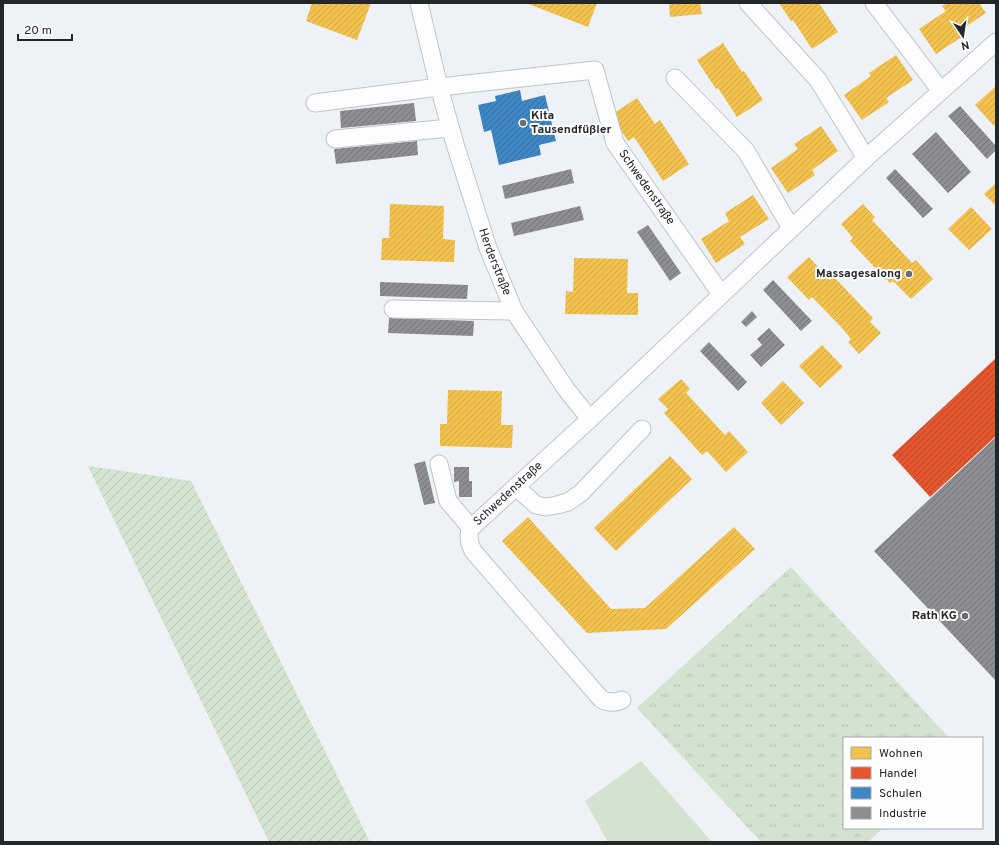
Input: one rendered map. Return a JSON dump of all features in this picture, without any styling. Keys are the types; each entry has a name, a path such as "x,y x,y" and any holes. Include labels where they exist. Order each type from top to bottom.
{"street":[{"name":"Herderstraße","path":"419,3 450,128 488,248 514,310 566,389 590,419"},
{"path":"748,3 818,80 866,158"},
{"path":"874,3 941,90"},
{"name":"Schwedenstraße","path":"622,700 606,702 601,699 473,551 468,533 471,528 590,419 866,158 996,42"},
{"name":"Schwedenstraße","path":"439,86 595,70 615,143 721,294"},
{"path":"676,78 746,151 791,228"},
{"path":"315,103 439,86"},
{"path":"335,139 450,128"},
{"path":"393,309 514,310"},
{"path":"516,487 536,505 546,507 568,502 581,493 642,429"},
{"path":"439,464 448,501 471,528"}],"green space":[{"path":"88,466 191,481 370,842 269,842"},
{"path":"791,567 948,737 843,737 843,829 882,829 868,842 761,842 637,708"},
{"path":"641,761 712,842 608,842 585,801"}],"building: Wohnen":[{"path":"312,3 371,3 357,40 306,21"},
{"path":"526,3 597,3 588,27"},
{"path":"669,3 700,3 702,14 670,17"},
{"path":"779,3 819,3 838,32 812,49 793,20 791,21"},
{"path":"947,3 979,3 986,13 959,31 963,36 936,54 919,29 946,11 942,6"},
{"path":"723,43 763,100 737,117 697,60"},
{"path":"896,55 913,80 886,98 889,102 862,120 844,95 871,76 869,73"},
{"path":"996,86 996,124 994,126 975,105"},
{"path":"637,98 655,124 660,120 689,164 663,181 634,137 628,141 611,115"},
{"path":"821,126 838,151 812,170 815,175 788,193 771,168 798,149 794,144"},
{"path":"996,183 996,206 984,194"},
{"path":"753,195 769,219 740,237 745,244 716,263 701,239 729,221 725,213"},
{"path":"390,204 444,206 443,239 455,240 454,262 381,260 382,238 389,238"},
{"path":"863,204 875,217 872,220 912,263 916,260 933,279 911,299 893,281 890,283 850,241 853,238 841,224"},
{"path":"971,207 992,229 969,250 948,229"},
{"path":"809,257 830,280 834,277 873,318 870,322 881,333 859,354 848,342 851,339 842,328 812,297 809,300 787,277"},
{"path":"574,258 628,259 627,293 638,293 638,315 565,314 566,291 573,292"},
{"path":"822,345 843,367 820,388 799,366"},
{"path":"681,379 690,389 686,393 725,435 729,431 748,452 726,472 707,451 702,455 664,413 668,409 658,399"},
{"path":"783,381 804,403 781,425 761,403"},
{"path":"448,390 502,391 501,425 513,425 512,448 440,446 440,424 447,424"},
{"path":"670,456 692,479 616,551 594,528"},
{"path":"528,517 611,609 645,608 734,527 755,549 666,629 587,633 502,541"}],"building: Handel":[{"path":"996,358 996,436 930,497 892,455"}],"building: Schulen":[{"path":"520,90 522,101 545,95 556,141 539,145 541,155 499,165 491,130 484,132 478,105 496,101 495,96"}],"building: Industrie":[{"path":"414,103 416,121 341,128 340,111"},
{"path":"960,106 996,146 996,150 987,159 948,116"},
{"path":"936,132 971,172 948,193 912,154"},
{"path":"417,141 418,155 336,164 334,149"},
{"path":"571,169 574,183 505,199 502,186"},
{"path":"895,169 933,209 923,218 886,178"},
{"path":"580,206 584,220 514,236 511,223"},
{"path":"648,225 681,273 670,281 637,232"},
{"path":"773,280 812,321 801,331 763,290"},
{"path":"380,282 468,285 467,299 380,296"},
{"path":"752,311 757,317 746,327 741,322"},
{"path":"389,318 474,321 473,336 388,333"},
{"path":"769,328 785,345 761,367 750,355 762,345 757,339"},
{"path":"709,342 747,382 738,391 700,351"},
{"name":"Rath KG","path":"996,437 996,681 874,551"},
{"path":"425,461 435,503 424,505 414,464"},
{"path":"454,467 469,467 469,481 472,481 472,497 459,497 459,481 454,482"}],"place":[{"name":"Kita Tausendfüßler","path":"523,123"},
{"name":"Massagesalong","path":"909,274"},
{"name":"Rath KG","path":"965,616"}]}
